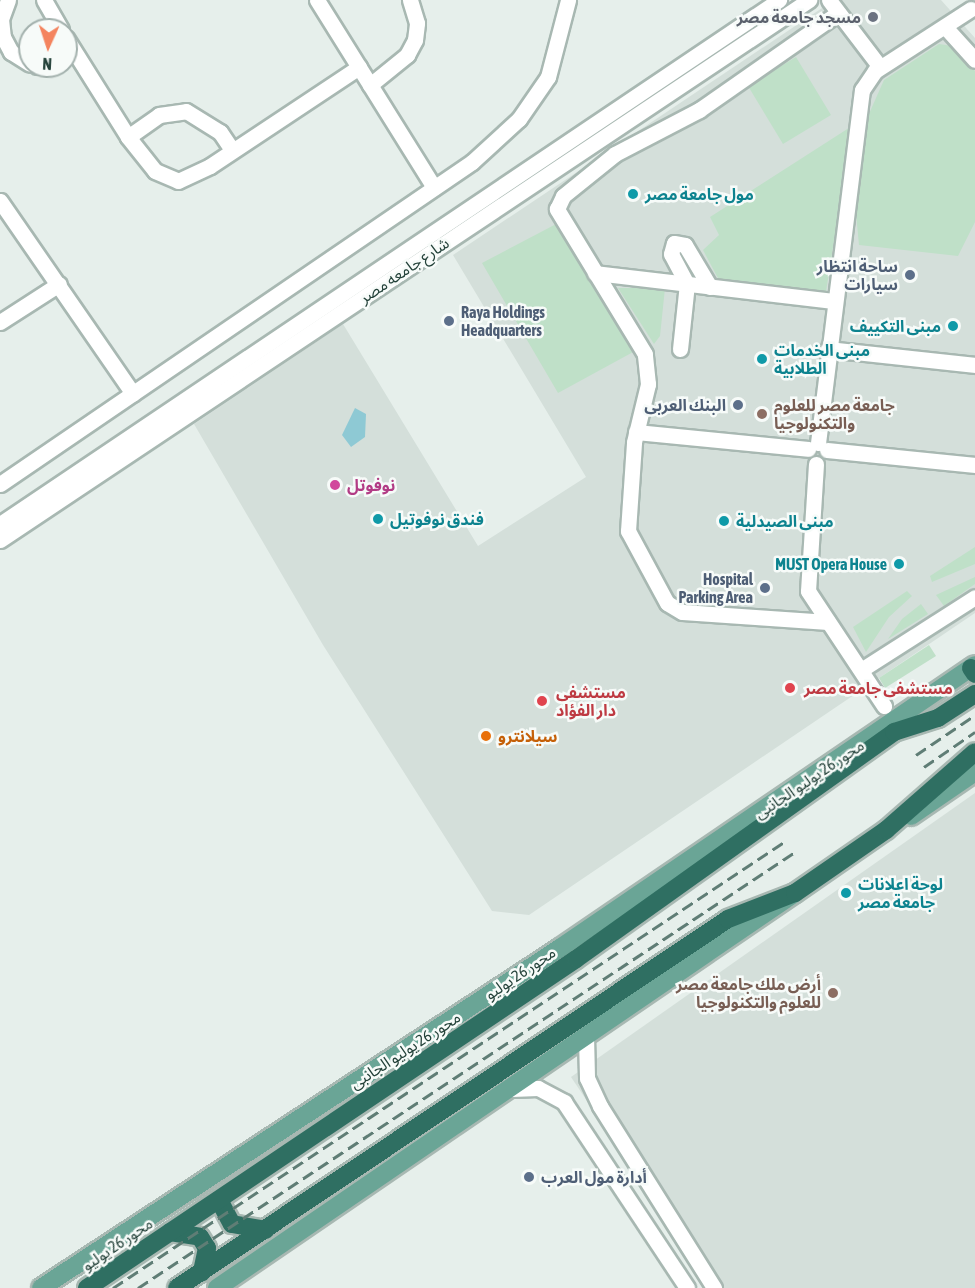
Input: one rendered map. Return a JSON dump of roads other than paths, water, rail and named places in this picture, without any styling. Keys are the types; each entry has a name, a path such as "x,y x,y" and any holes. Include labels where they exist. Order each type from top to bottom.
{"highway":[{"name":"محور 26 يوليو","path":"87,1288 576,959 772,811 894,732 938,718 975,694"},
{"path":"177,1288 728,919 795,893 886,830 975,752"},
{"path":"219,1200 232,1224 266,1230"},
{"path":"170,1232 188,1231 205,1242 202,1272"}],"main road":[{"name":"محور 26 يوليو الجانبى","path":"41,1288 772,811 974,669"},
{"path":"886,830 975,772"},
{"path":"217,1288 795,893"}],"street":[{"path":"8,0 1,19 3,37 11,52 18,56"},
{"path":"44,0 54,18"},
{"path":"316,0 434,187"},
{"path":"370,85 407,55 415,40 416,10 410,0"},
{"path":"0,484 434,187 493,144 533,101 548,77 568,0"},
{"name":"شارع جامعه مصر","path":"0,524 779,0"},
{"name":"شارع جامعه مصر","path":"0,540 809,0"},
{"path":"829,0 880,67"},
{"path":"884,706 828,622 805,577 816,464 824,461 818,447 832,301 857,112 865,83 880,67 946,28 969,8"},
{"path":"828,622 673,609 628,531 636,432 648,384 645,354 558,214 559,200 615,154 699,110 838,13"},
{"path":"946,28 975,60"},
{"path":"78,68 155,171 178,181 232,150 359,67"},
{"path":"128,137 159,115 186,111 220,132 232,150"},
{"path":"0,201 133,394"},
{"path":"680,349 687,284 672,254 674,243 685,245 710,286"},
{"path":"595,273 832,301"},
{"path":"0,322 59,284"},
{"path":"828,348 975,364"},
{"path":"636,432 818,447 975,465"},
{"path":"861,670 975,597"},
{"path":"586,1036 587,1078 600,1106 714,1288"},
{"path":"511,1089 538,1088 564,1102 687,1288"}],"water":[{"path":"355,408 366,414 365,437 351,447 342,435"}],"railway":[{"path":"916,755 975,715"},
{"path":"924,767 975,732"},
{"path":"113,1288 787,840"},
{"path":"138,1288 795,852"}],"place":[{"name":"مسجد جامعة مصر","path":"873,17"},
{"name":"مول جامعة مصر","path":"633,194"},
{"name":"ساحة انتظار سيارات","path":"910,275"},
{"name":"Raya Holdings Headquarters","path":"449,321"},
{"name":"مبنى التكييف","path":"953,326"},
{"name":"مبنى الخدمات الطلابية","path":"762,359"},
{"name":"البنك العربى","path":"738,405"},
{"name":"جامعة مصر للعلوم والتكنولوجيا","path":"762,414"},
{"name":"نوفوتل","path":"335,485"},
{"name":"فندق نوفوتيل","path":"378,519"},
{"name":"مبنى الصيدلية","path":"724,521"},
{"name":"MUST Opera House","path":"899,564"},
{"name":"Hospital Parking Area","path":"765,588"},
{"name":"مستشفى جامعة مصر","path":"790,688"},
{"name":"مستشفى دار الفؤاد","path":"542,701"},
{"name":"سيلانترو","path":"486,736"},
{"name":"لوحة اعلانات جامعة مصر","path":"846,893"},
{"name":"أرض ملك جامعة مصر للعلوم والتكنولوجيا","path":"833,993"},
{"name":"أدارة مول العرب","path":"529,1177"}]}
